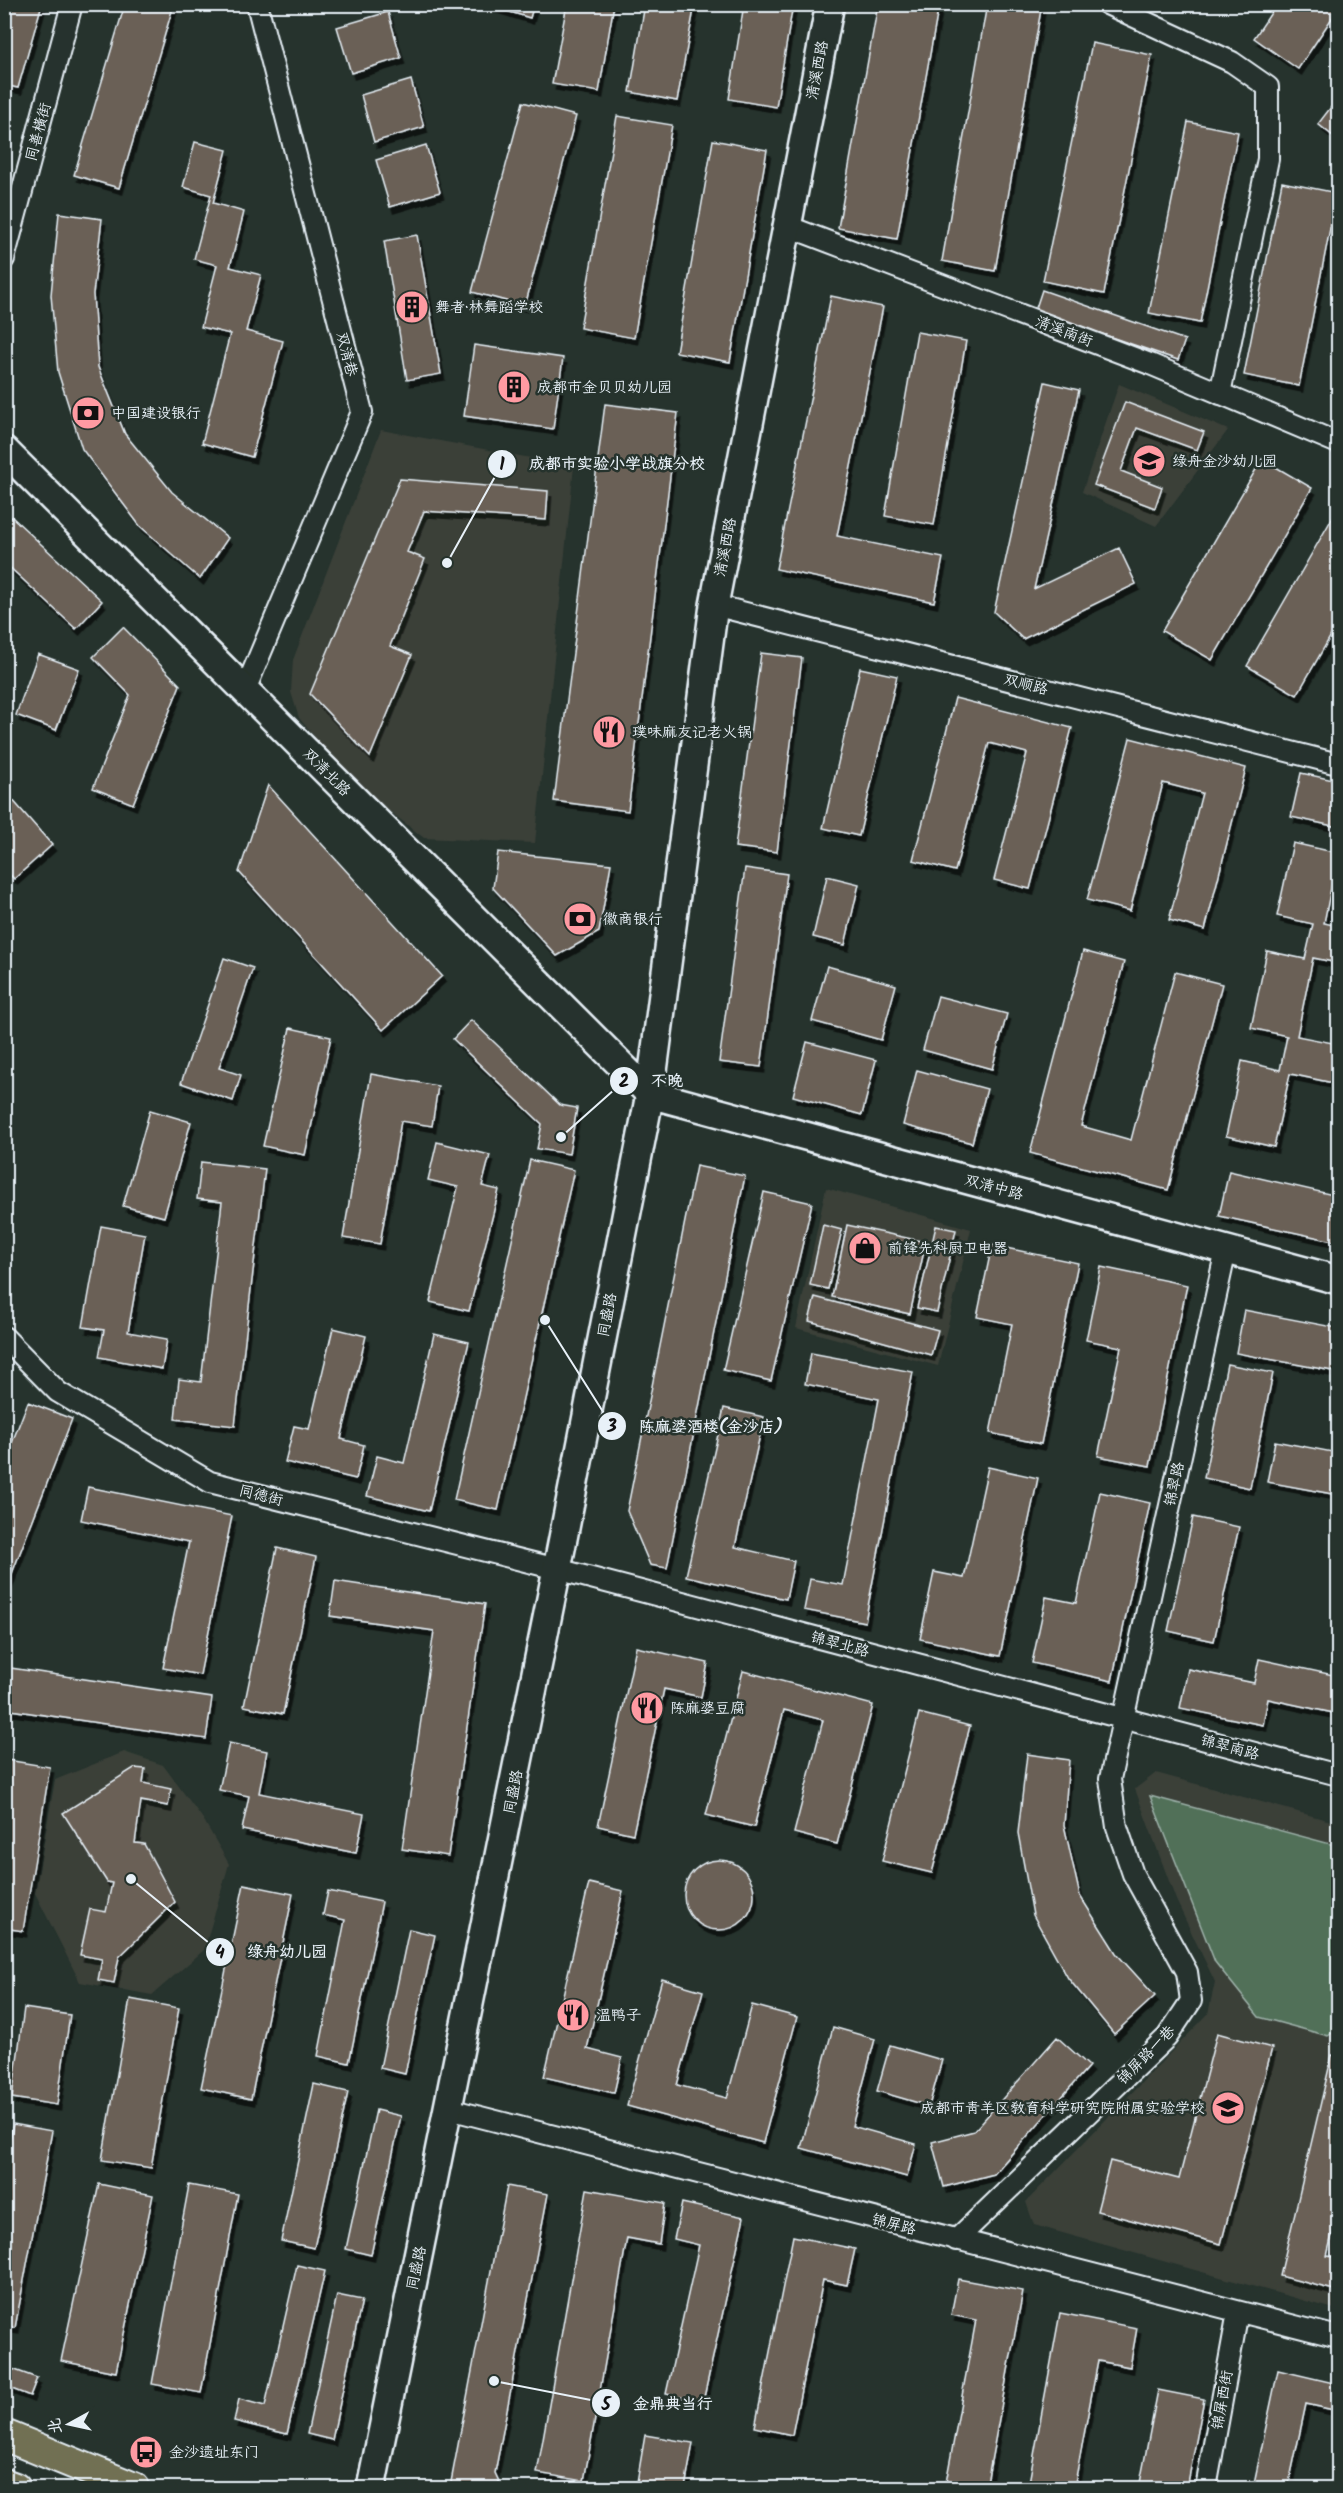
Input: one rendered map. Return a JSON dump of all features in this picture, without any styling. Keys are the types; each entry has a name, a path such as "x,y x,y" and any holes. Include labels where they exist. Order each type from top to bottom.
{"main road":[{"path":"4,2435 134,2488"},
{"path":"4,2484 15,2488"}],"street":[{"name":"同善横街","path":"4,259 72,4"},
{"name":"双清巷","path":"245,690 362,412 257,4"},
{"name":"清溪西路","path":"650,1094 714,605 830,4"},
{"path":"1107,4 1233,62 1268,87 1268,159 1221,394"},
{"name":"清溪南街","path":"787,226 1150,364 1338,442"},
{"name":"双清北路","path":"4,450 650,1094"},
{"name":"双顺路","path":"714,605 1338,764"},
{"name":"双清中路","path":"650,1094 1338,1280"},
{"name":"同盛路","path":"371,2488 449,2109 650,1094"},
{"name":"锦翠路","path":"1122,1718 1226,1250"},
{"name":"同德街","path":"4,1337 58,1392 210,1482 557,1569"},
{"name":"锦翠北路","path":"557,1569 1122,1718"},
{"name":"锦翠南路","path":"1122,1718 1338,1775"},
{"name":"锦屏路一巷","path":"956,2240 1167,2037 1191,2001 1187,1972 1133,1874 1117,1827 1110,1779 1122,1718"},
{"name":"锦屏路","path":"449,2109 1338,2337"},
{"name":"锦屏西街","path":"1206,2488 1238,2312"}],"shaded area":[{"name":"绿舟金沙幼儿园","path":"1119,384 1228,430 1156,526 1082,492"},
{"path":"381,430 574,466 535,843 424,838 352,782 299,718 291,692 293,660"},
{"path":"826,1188 971,1229 938,1366 796,1328"},
{"path":"124,1752 163,1765 203,1819 229,1864 204,1950 152,1995 80,1982 35,1893 55,1780"},
{"name":"成都市青羊区教育科学研究院附属实验学校","path":"1156,1773 1338,1823 1338,2310 1034,2225 1026,2202 1208,2014 1215,1982 1176,1900 1135,1789"}],"green space":[{"path":"1150,1796 1338,1846 1338,2029 1328,2036 1259,2017 1215,1962"}],"building":[{"path":"4,4 42,4 18,88 4,85"},
{"path":"125,4 174,4 119,188 74,175"},
{"path":"484,4 534,4 530,18"},
{"path":"567,4 614,4 599,92 552,84"},
{"path":"645,4 695,4 677,101 630,92"},
{"path":"744,4 793,4 776,107 729,99"},
{"path":"878,4 939,4 897,239 838,228"},
{"path":"987,4 1042,4 995,271 942,261"},
{"path":"1277,4 1338,4 1338,9 1298,69 1254,38"},
{"path":"388,12 401,58 351,73 337,27"},
{"path":"1092,43 1152,55 1104,294 1043,281"},
{"path":"411,80 424,127 374,142 361,95"},
{"path":"1338,98 1338,140 1318,124"},
{"path":"523,102 576,116 525,306 472,292"},
{"path":"617,116 672,125 634,338 580,328"},
{"path":"1188,122 1238,132 1200,323 1149,313"},
{"path":"713,140 767,150 730,362 676,352"},
{"path":"195,142 227,150 213,203 244,212 230,267 261,275 246,331 283,341 252,457 202,443 230,334 201,327 217,265 194,259 211,195 183,187"},
{"path":"426,145 440,192 390,207 376,160"},
{"path":"1282,182 1337,193 1299,386 1244,375"},
{"path":"59,213 102,219 93,294 98,367 125,434 172,492 228,538 200,579 140,526 82,449 58,372 51,295"},
{"name":"舞者·林舞蹈学校","path":"417,235 441,374 407,380 384,241"},
{"path":"1042,290 1185,340 1178,360 1035,311"},
{"path":"831,296 883,307 837,536 943,558 934,602 776,569"},
{"path":"917,332 966,341 934,525 885,516"},
{"name":"成都市金贝贝幼儿园","path":"474,345 563,358 553,429 464,416"},
{"path":"1045,382 1079,390 1034,589 1119,548 1136,584 1023,639 994,612"},
{"path":"1125,402 1204,432 1197,450 1137,428 1121,471 1162,487 1155,508 1094,485"},
{"path":"605,404 678,413 628,811 554,801"},
{"path":"1262,459 1312,488 1212,660 1162,631"},
{"path":"400,479 548,491 546,520 424,511 407,552 425,559 390,646 412,655 370,757 310,694"},
{"path":"1338,508 1338,623 1297,695 1247,666"},
{"path":"12,517 102,601 76,629 4,562 4,519"},
{"path":"123,627 180,685 133,804 93,788 130,695 93,657"},
{"path":"761,653 802,658 777,852 735,847"},
{"path":"38,654 79,669 56,730 16,715"},
{"path":"860,668 897,676 859,836 823,828"},
{"path":"955,698 1072,728 1030,889 994,880 1027,753 989,743 955,871 913,860"},
{"path":"1130,738 1246,768 1205,930 1169,920 1202,793 1163,783 1130,911 1087,900"},
{"path":"1301,773 1338,781 1338,827 1291,817"},
{"path":"268,785 442,976 383,1030 239,872"},
{"path":"4,790 52,845 14,879 4,868"},
{"path":"1293,843 1338,853 1324,923 1338,926 1338,963 1313,958 1297,1036 1338,1044 1338,1084 1290,1074 1274,1147 1226,1136 1242,1061 1280,1070 1287,1036 1251,1028 1267,951 1305,959 1313,924 1277,916"},
{"path":"498,852 611,864 599,932 557,956 493,888"},
{"path":"745,868 787,874 761,1067 719,1062"},
{"path":"827,876 859,884 845,945 813,937"},
{"path":"1083,951 1124,962 1081,1126 1131,1140 1175,972 1222,984 1168,1190 1030,1153"},
{"path":"224,958 253,968 219,1068 241,1075 233,1101 181,1083"},
{"path":"827,966 896,985 881,1040 812,1021"},
{"path":"938,996 1007,1014 992,1069 923,1050"},
{"path":"471,1020 560,1105 577,1108 569,1154 537,1149 542,1124 453,1039"},
{"path":"290,1028 331,1037 305,1155 263,1146"},
{"path":"807,1042 876,1060 862,1115 793,1096"},
{"path":"917,1070 987,1089 972,1143 903,1125"},
{"path":"371,1074 438,1086 432,1126 401,1121 380,1244 343,1238"},
{"path":"150,1110 191,1122 164,1217 123,1206"},
{"path":"437,1142 490,1155 482,1186 499,1190 469,1311 430,1302 458,1187 428,1180"},
{"path":"530,1160 574,1170 498,1510 454,1500"},
{"path":"201,1162 265,1169 235,1426 175,1419 179,1379 201,1382 222,1202 197,1199"},
{"path":"696,1166 745,1176 667,1568 650,1565 627,1511"},
{"path":"1229,1171 1338,1196 1338,1242 1219,1216"},
{"path":"764,1192 812,1203 771,1381 723,1370"},
{"path":"823,1225 842,1230 828,1289 810,1285"},
{"path":"847,1225 926,1242 910,1314 832,1297"},
{"path":"101,1226 145,1234 128,1332 167,1339 162,1369 99,1357 104,1330 83,1327"},
{"path":"936,1226 956,1230 937,1312 917,1308"},
{"path":"992,1245 1078,1263 1041,1444 990,1433 1012,1324 977,1317"},
{"path":"1101,1267 1187,1285 1150,1466 1098,1456 1121,1347 1086,1340"},
{"path":"815,1297 938,1330 931,1355 809,1321"},
{"path":"1244,1310 1338,1328 1338,1372 1236,1353"},
{"path":"333,1328 366,1336 341,1439 364,1445 356,1479 285,1462 294,1426 309,1429"},
{"path":"434,1334 469,1342 429,1511 367,1496 377,1456 404,1463"},
{"path":"811,1353 913,1372 865,1622 804,1610 810,1579 843,1585 879,1399 805,1384"},
{"path":"1227,1364 1273,1373 1250,1488 1204,1478"},
{"path":"28,1402 72,1419 4,1594 4,1463"},
{"path":"724,1408 764,1417 735,1547 794,1561 786,1599 686,1576"},
{"path":"1275,1441 1338,1453 1338,1495 1267,1482"},
{"path":"988,1467 1038,1478 1000,1656 920,1639 934,1572 964,1578"},
{"path":"88,1487 232,1516 200,1675 163,1668 189,1542 81,1520"},
{"path":"1100,1492 1150,1503 1112,1681 1032,1663 1046,1597 1076,1603"},
{"path":"1193,1517 1239,1527 1214,1641 1168,1631"},
{"path":"277,1548 316,1557 283,1714 244,1706"},
{"path":"335,1581 485,1604 448,1856 402,1849 434,1631 330,1616"},
{"path":"636,1647 708,1663 701,1697 664,1689 633,1834 598,1826"},
{"path":"1259,1659 1338,1676 1338,1714 1268,1699 1263,1725 1180,1708 1188,1669 1254,1683"},
{"path":"4,1667 212,1698 206,1739 4,1709"},
{"path":"743,1671 873,1705 837,1844 794,1833 823,1720 784,1710 754,1827 706,1815"},
{"path":"919,1713 970,1726 932,1873 882,1861"},
{"path":"229,1743 267,1751 259,1793 364,1814 356,1853 242,1830 249,1796 219,1790"},
{"path":"1027,1754 1069,1760 1064,1825 1080,1896 1116,1953 1155,1996 1114,2034 1068,1978 1033,1915 1018,1833"},
{"path":"7,1760 50,1767 23,1931 4,1928 4,1774"},
{"path":"134,1768 145,1769 143,1783 171,1789 168,1806 141,1801 135,1843 144,1844 175,1902 119,1957 114,1983 98,1980 102,1959 80,1955 90,1909 106,1912 112,1883 107,1882 63,1813"},
{"path":"719,1860 732,1863 744,1870 751,1882 754,1895 751,1908 744,1920 732,1927 719,1930 706,1927 694,1920 687,1908 684,1895 687,1882 694,1870 706,1863"},
{"path":"589,1883 623,1891 587,2049 622,2058 614,2093 544,2077"},
{"path":"244,1884 293,1894 251,2099 201,2088"},
{"path":"328,1891 382,1902 349,2063 318,2056 345,1920 323,1915"},
{"path":"409,1929 435,1935 405,2074 380,2068"},
{"path":"662,1979 703,1991 677,2085 727,2098 752,2005 797,2017 763,2143 627,2106"},
{"path":"130,1999 179,2008 151,2168 102,2160"},
{"path":"24,2008 70,2015 57,2105 12,2098"},
{"path":"833,2027 875,2039 852,2126 916,2144 907,2177 801,2148"},
{"path":"1217,2033 1272,2048 1221,2244 1097,2211 1110,2161 1179,2179"},
{"path":"1057,2037 1089,2066 994,2174 944,2187 932,2142 974,2131"},
{"path":"890,2045 942,2060 929,2106 877,2091"},
{"path":"1332,2055 1338,2056 1338,2209 1327,2256 1338,2258 1338,2291 1280,2276"},
{"path":"314,2084 348,2092 314,2248 281,2241"},
{"path":"376,2110 401,2116 371,2255 346,2249"},
{"path":"13,2124 52,2131 15,2328 4,2326 4,2169"},
{"path":"99,2184 153,2195 116,2372 61,2361"},
{"path":"189,2185 238,2194 201,2393 152,2384"},
{"path":"507,2186 548,2194 495,2473 502,2488 454,2488 451,2482"},
{"path":"587,2189 665,2203 659,2244 627,2238 584,2481 537,2473"},
{"path":"682,2203 744,2217 703,2402 666,2394 699,2245 674,2239"},
{"path":"793,2236 855,2249 847,2285 823,2280 792,2435 755,2427"},
{"path":"297,2265 325,2271 287,2434 234,2421 239,2399 265,2406"},
{"path":"958,2279 1023,2291 986,2488 945,2488 976,2320 951,2315"},
{"path":"337,2295 362,2300 332,2440 307,2434"},
{"path":"1060,2313 1137,2328 1130,2367 1098,2361 1074,2488 1028,2488"},
{"path":"4,2366 37,2378 30,2396 4,2386"},
{"path":"1278,2370 1338,2384 1338,2411 1306,2404 1288,2488 1253,2488"},
{"path":"1158,2390 1204,2399 1187,2488 1139,2488"},
{"path":"645,2435 693,2443 685,2488 636,2488"}],"place":[{"name":"舞者·林舞蹈学校","path":"412,307"},
{"name":"成都市金贝贝幼儿园","path":"514,387"},
{"name":"中国建设银行","path":"88,413"},
{"name":"绿舟金沙幼儿园","path":"1149,461"},
{"name":"成都市实验小学战旗分校","path":"447,563"},
{"name":"璞味麻友记老火锅","path":"609,732"},
{"name":"徽商银行","path":"580,919"},
{"name":"不晚","path":"561,1137"},
{"name":"前锋先科厨卫电器","path":"865,1248"},
{"name":"陈麻婆酒楼(金沙店)","path":"545,1320"},
{"name":"陈麻婆豆腐","path":"647,1708"},
{"name":"绿舟幼儿园","path":"131,1879"},
{"name":"温鸭子","path":"573,2015"},
{"name":"成都市青羊区教育科学研究院附属实验学校","path":"1228,2108"},
{"name":"金鼎典当行","path":"494,2381"},
{"name":"金沙遗址东门","path":"146,2452"}]}
